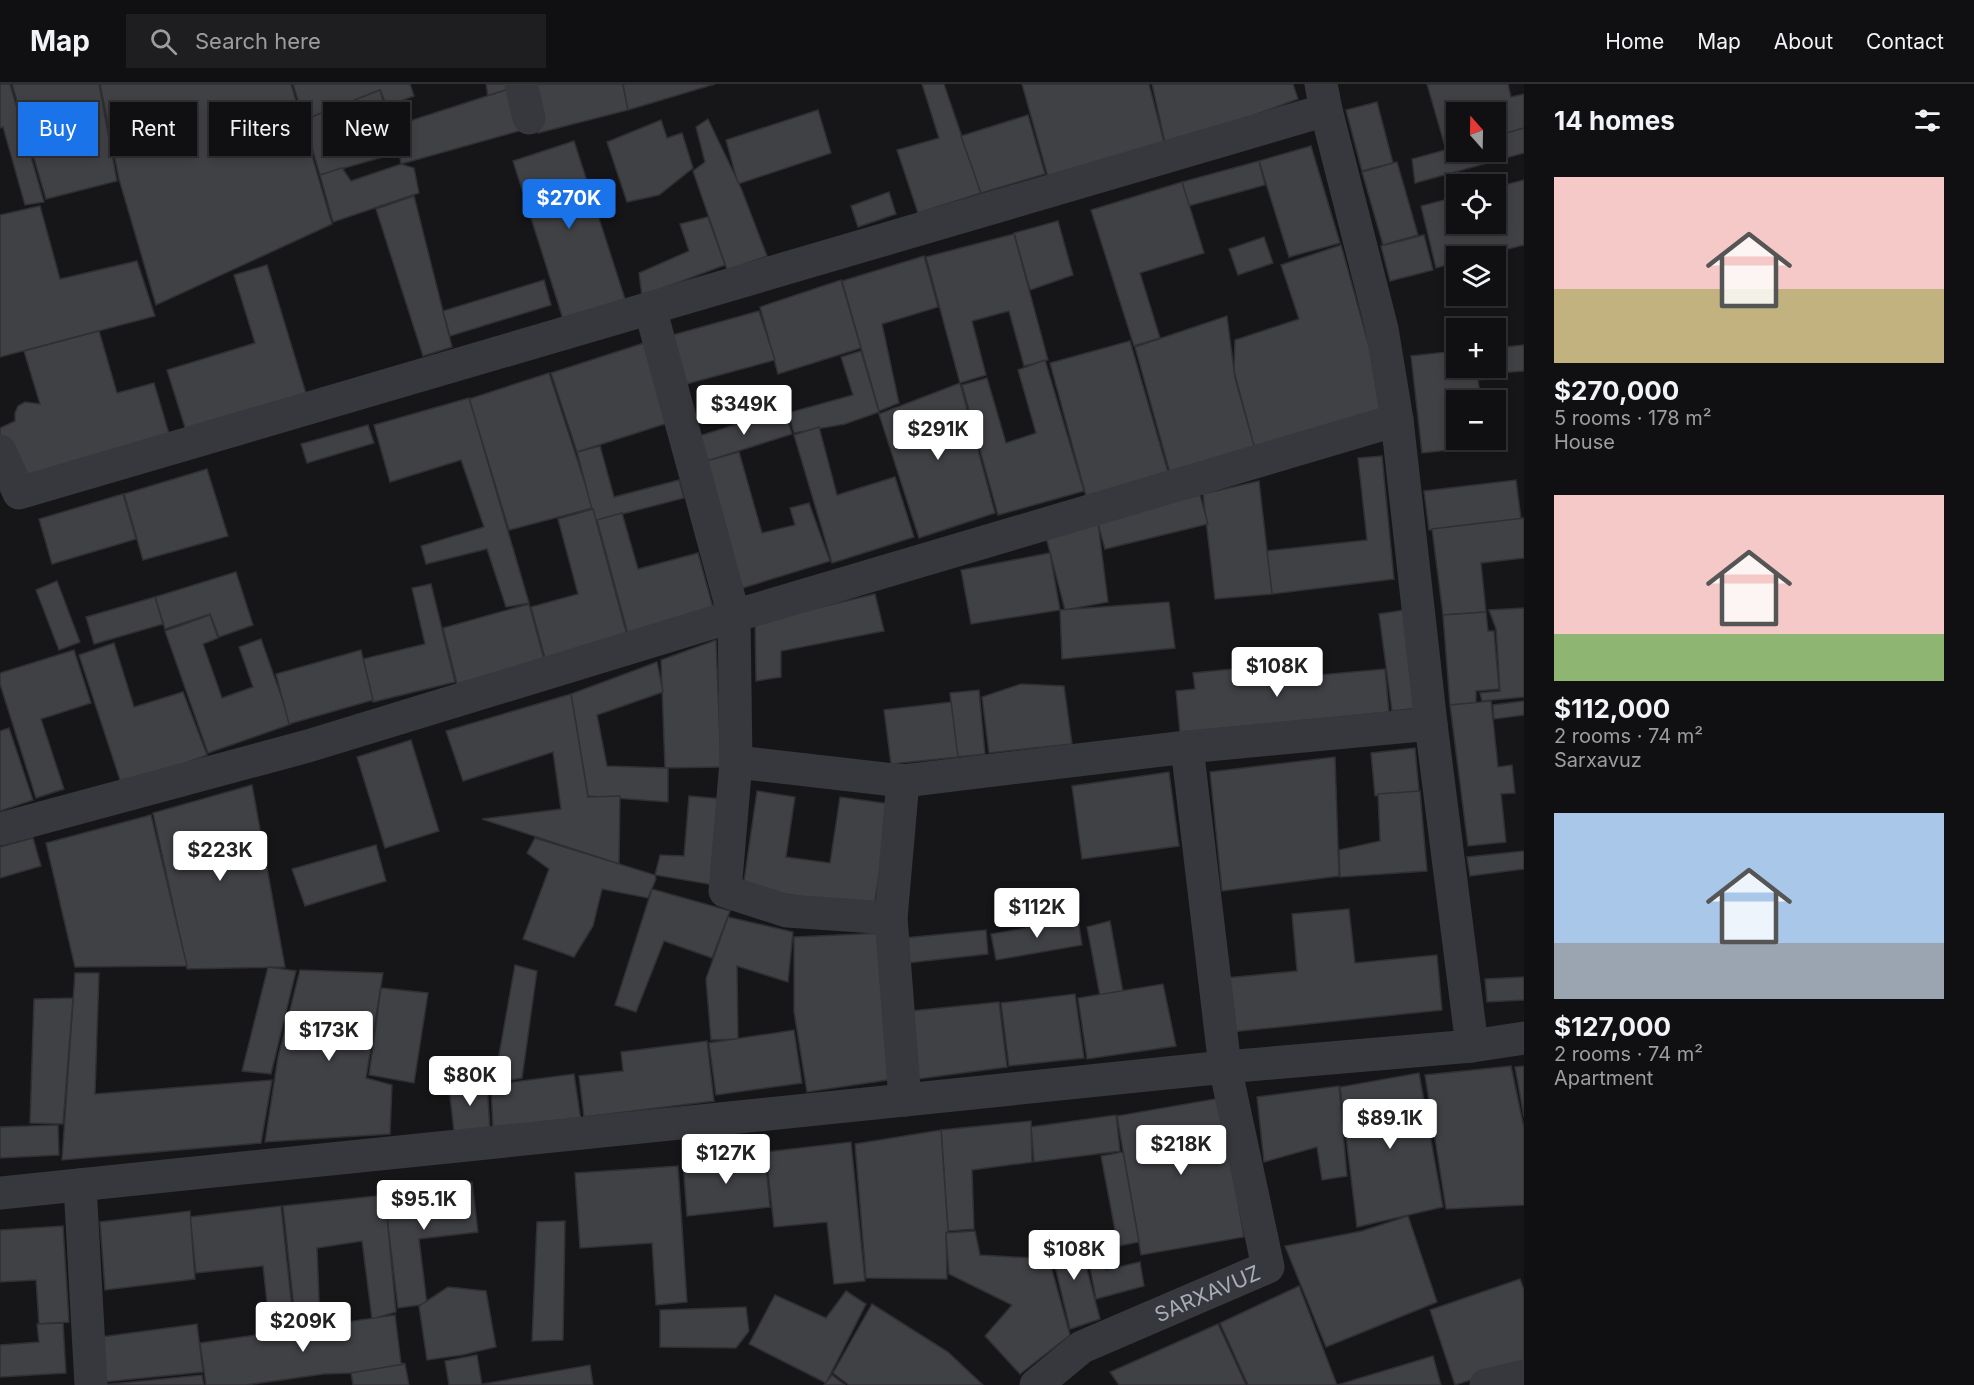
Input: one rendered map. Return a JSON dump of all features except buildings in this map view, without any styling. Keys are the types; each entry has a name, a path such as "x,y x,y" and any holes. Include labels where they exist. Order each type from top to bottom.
{"street":[{"path":"522,84 529,118"},
{"path":"0,451 9,495 650,308 1324,97 1382,329 1397,420 1431,724 1472,1046"},
{"path":"650,308 734,616 736,762 725,891 787,911 891,918"},
{"path":"0,829 308,746 734,616 1397,420"},
{"path":"736,762 903,781 1187,747 1431,724"},
{"path":"1187,747 1225,1067"},
{"path":"903,781 891,918 905,1100"},
{"path":"0,1193 1225,1067 1472,1046 1524,1038"},
{"name":"SARXAVUZ","path":"1036,1385 1082,1347 1268,1267 1225,1067"},
{"path":"80,1185 91,1385"},
{"path":"1486,1385 1524,1376"}]}
